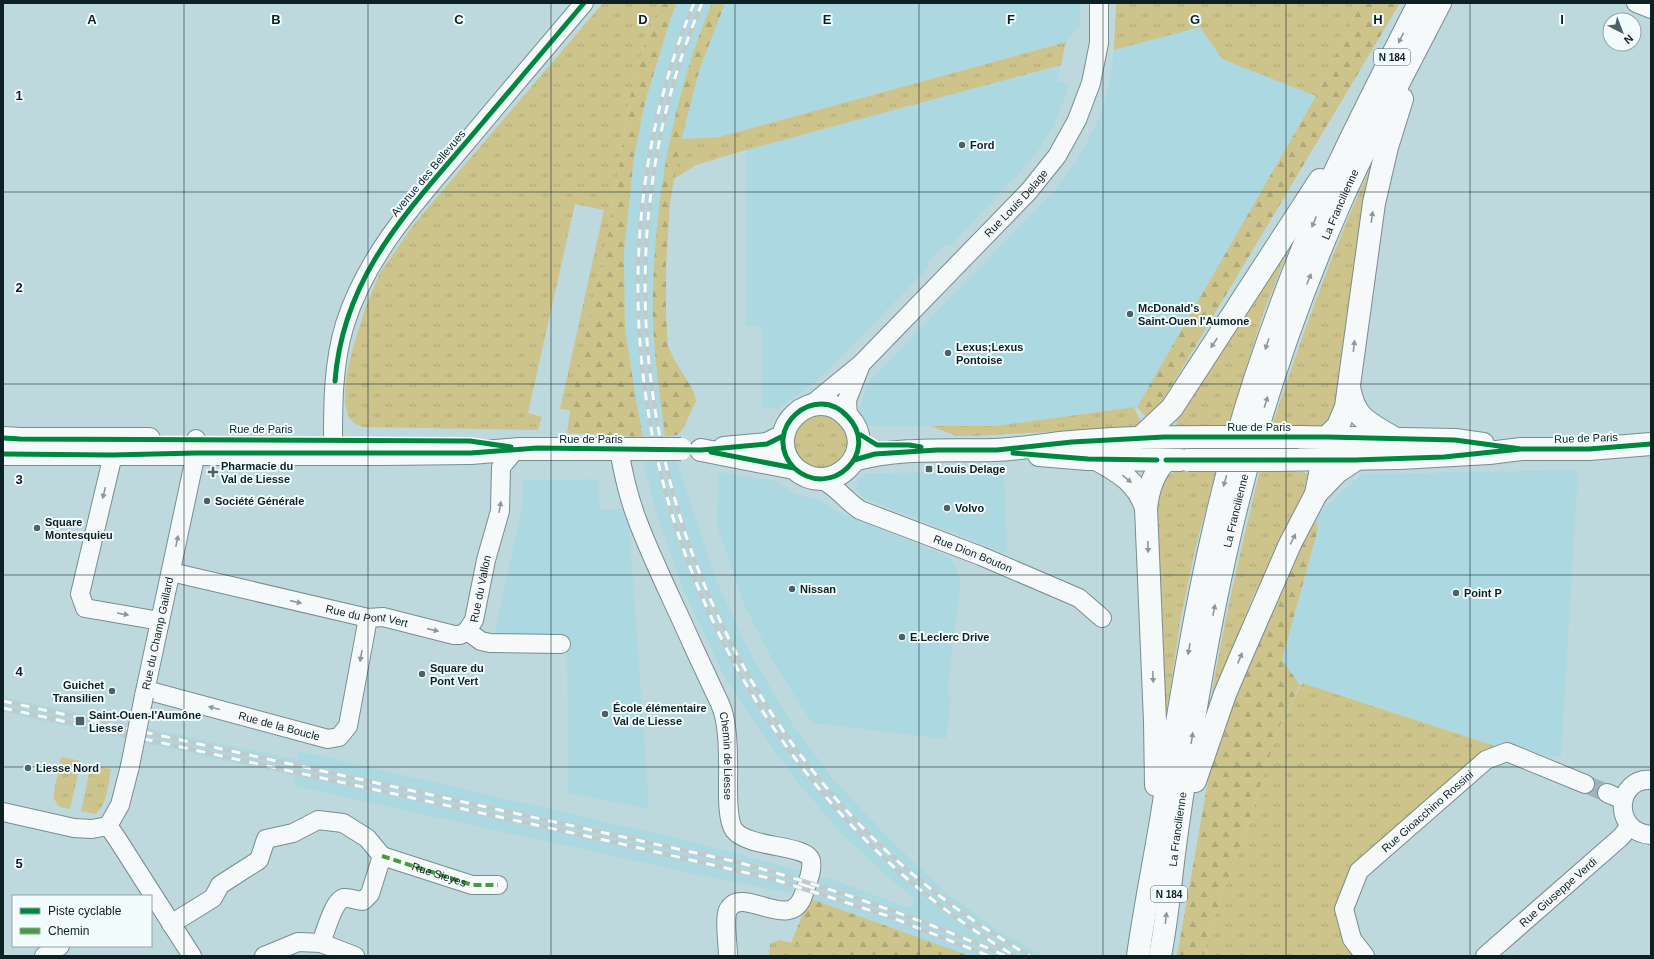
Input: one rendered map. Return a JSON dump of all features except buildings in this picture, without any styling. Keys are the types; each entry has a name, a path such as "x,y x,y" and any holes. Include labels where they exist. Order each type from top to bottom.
{"main road":[{"name":"La Francilienne","path":"1160,956 1164,932 1168,835 1196,609 1225,481 1256,377 1288,286 1331,181 1419,3"},
{"name":"La Francilienne","path":"1138,956 1168,835 1201,678 1219,581 1242,483 1262,416 1302,297 1341,201 1384,111 1440,3"},
{"path":"1316,494 1306,448 1335,430 1342,419 1346,407 1374,203 1386,147 1418,46"},
{"path":"1140,438 1160,421 1172,408 1259,276 1365,110"},
{"path":"1349,385 1352,402 1358,414 1364,420 1394,438"},
{"name":"Rue de Paris","path":"811,406 823,404 838,409 870,441 878,445 909,445 937,450"},
{"path":"811,406 803,409 793,417 786,428 783,436 784,452 794,468 806,477 821,480"},
{"path":"1168,835 1155,721 1146,508 1155,475 1184,449 1165,428 1172,408"},
{"path":"850,465 858,446 852,424"},
{"path":"691,450 767,444 783,436"},
{"name":"Rue de Paris","path":"3,438 115,447"},
{"name":"Rue de Paris","path":"821,480 836,476 850,465 875,454 937,450 997,450 1072,442 1140,438 1184,449 1306,448 1394,438 1454,440 1521,449"},
{"name":"Rue de Paris","path":"3,454 115,447 333,446 470,441 494,443 518,449 691,450"},
{"name":"Rue de Paris","path":"997,450 1098,460 1184,449 1306,448 1355,460 1444,457 1521,449 1589,449 1651,444"},
{"name":"Rue de Paris","path":"1589,449 1651,457"},
{"path":"691,450 794,468"},
{"path":"1098,460 1130,481 1142,496 1146,508"},
{"path":"1168,835 1225,694 1287,551 1316,494 1337,472 1355,460"}],"street":[{"name":"Avenue des Bellevues","path":"333,446 336,364 341,339 355,296 372,263 387,240 430,186 584,3"},
{"name":"Rue Louis Delage","path":"811,406 861,364 1029,191 1057,156 1077,120 1091,83 1098,43 1098,3"},
{"path":"1636,3 1651,9"},
{"path":"852,424 848,396 861,364"},
{"name":"Rue du Champ Gaillard","path":"108,826 120,805 130,766 196,446"},
{"path":"115,447 80,594 85,608 160,621"},
{"name":"Rue du Vallon","path":"467,631 474,620 501,500 501,467 518,449"},
{"name":"Chemin de Liesse","path":"628,449 624,474 637,521 723,711 728,761 728,803 734,830 751,842 797,850 806,854 811,861 803,896 800,903 790,911 784,911 752,903 733,905 728,910 728,956"},
{"path":"842,494 840,480 850,465"},
{"name":"Rue Dion Bouton","path":"821,480 834,487 849,503 860,510 981,556 1079,598 1102,618"},
{"name":"Rue du Pont Vert","path":"171,572 368,618 383,617 454,635 460,635 467,631"},
{"name":"Rue de la Boucle","path":"145,693 328,739 340,737 348,726 368,618"},
{"path":"467,631 481,641 490,643 561,644"},
{"name":"Rue Gioacchino Rossini","path":"1365,956 1352,939 1344,909 1359,871 1486,760 1508,752 1585,784"},
{"path":"1651,780 1638,782 1615,796 1629,826 1637,832 1651,835"},
{"path":"4,817 74,828 92,829 108,826 116,837 144,893"},
{"path":"171,924 213,898 220,885 259,860 266,839 293,833 318,820 343,823 367,838 382,856 370,894 363,901 355,901 346,898 340,899 336,905 321,943"},
{"name":"Rue Giuseppe Verdi","path":"1485,956 1621,837 1629,826"},
{"name":"Rue Sieyes","path":"382,856 472,885 498,885"},
{"path":"152,902 171,924 192,956"},
{"path":"264,956 298,942 321,943 356,956"},
{"path":"44,956 58,947"}],"shaded area":[{"path":"677,3 712,3 701,29 682,89 669,143 655,356 665,437 643,437 625,329 624,252 634,157 645,102 671,17"},
{"path":"725,3 1081,3 1080,25 1066,42 719,137 681,139 699,71"},
{"path":"1200,27 1222,59 1316,96 1137,407 995,426 868,426 860,411 860,406 866,388 873,377 1052,193 1076,162 1093,131 1103,107 1109,85 1114,50"},
{"path":"1061,65 1057,81 1070,84 1053,127 1034,157 951,245 944,246 928,263 928,268 819,379 780,408 762,409 762,326 746,326 746,150"},
{"path":"677,461 718,584 749,651 794,727 834,780 888,837 946,893 1002,933 1043,956 968,956 809,898 816,876 834,880 910,908 915,899 887,876 843,835 800,785 755,724 721,670 683,589 655,509 643,462"},
{"path":"1578,470 1561,757 1504,749 1302,683 1297,681 1282,660 1318,529 1315,516 1362,474"},
{"path":"719,472 776,481 790,491 801,496 820,500 834,510 951,558 961,580 947,695 951,696 946,739 812,723 775,665 745,606 717,526"},
{"name":"Volvo","path":"1004,472 1007,554 864,498 856,490 857,480 865,473"},
{"name":"École élémentaire Val de Liesse","path":"598,479 600,509 628,509 649,809 568,793 567,635 494,635 523,503 523,480"},
{"path":"3,697 297,760 299,751 698,843 804,872 797,894 722,880 294,786 295,776 3,712"}],"green space":[{"path":"603,3 660,3 641,55 629,102 610,224 570,410 560,409 604,210 575,204 528,413 542,417 538,430 362,427 355,424 348,416 345,403 346,377 352,351 366,306 380,273 414,224"},
{"path":"660,3 677,3 671,17 645,102 634,157 624,252 625,329 643,437 567,433 571,404 610,224 629,102 641,55"},
{"path":"712,3 725,3 699,71 682,137 670,202 666,267 666,315 668,346 675,361 693,390 696,401 683,429 677,435 665,437 653,326 653,289 658,216 669,143 677,107 687,72"},
{"path":"1116,3 1361,3 1316,96 1222,59 1200,27 1114,50"},
{"path":"1361,3 1400,3 1171,387 1153,414 1145,416 1137,407 1316,96"},
{"path":"1066,42 1061,65 746,150 696,165 674,179 681,139 719,137"},
{"path":"1373,162 1334,413 1324,426 1272,426 1319,292 1358,194"},
{"path":"1281,256 1285,258 1263,314 1228,426 1177,427 1176,419"},
{"path":"1134,407 1141,422 1137,425 1118,428 957,436 930,426 995,426"},
{"path":"827,415 844,426 850,444 843,463 817,472 795,457 792,439 801,423 808,417"},
{"path":"1260,470 1291,471 1315,474 1270,566 1253,596 1216,693 1212,692 1222,636"},
{"path":"1176,471 1216,471 1195,550 1181,617 1165,722 1154,508 1165,478"},
{"path":"1315,516 1318,529 1282,660 1300,685 1279,727 1247,827 1206,939 1204,956 1177,956 1212,758 1243,676"},
{"path":"1302,683 1504,749 1355,877 1348,912 1362,944 1374,956 1204,956 1206,939 1247,827 1279,727"},
{"path":"61,757 81,761 70,809 59,807 54,799"},
{"path":"91,765 111,769 103,805 95,814 81,811"},
{"path":"809,898 968,956 855,956 791,943"},
{"path":"779,940 855,956 769,956 770,944"}],"tunnel":[{"path":"1585,784 1607,793"}],"railway":[{"path":"694,3 653,136 638,271 647,407 680,538 734,663 809,776 903,875 1015,956"},
{"path":"702,3 666,112 648,224 647,338 663,450 694,559 742,663 803,759 879,844 914,876 970,918 1030,956"},
{"path":"3,701 737,862 806,882 873,904 907,916 1006,956"},
{"path":"3,708 609,841 773,879 888,916 989,956"}],"marked path":[{"path":"382,856 472,885 498,885"}],"cycle path":[{"path":"335,381 340,344 350,310 364,279 381,250 400,222 422,194 584,3"},
{"path":"711,452 794,468 808,477 823,479 836,476 847,468 855,457 859,444 857,431 848,417 835,407 821,404 807,407 796,414 787,425 783,439 785,453 794,468"},
{"path":"861,435 877,445 909,445 921,447"},
{"path":"3,454 112,455 196,453 471,453 537,448 701,450 767,444 783,436"},
{"path":"854,460 875,454 937,450 997,450 1072,442 1164,437 1327,437 1455,440 1521,449"},
{"path":"3,438 470,441 511,447"},
{"path":"1166,460 1355,460 1444,457 1521,449 1589,449 1651,444"},
{"path":"1013,453 1088,459 1157,460"}],"place":[{"name":"Ford","path":"962,145"},
{"name":"McDonald's Saint-Ouen l'Aumone","path":"1130,314"},
{"name":"Lexus;Lexus Pontoise","path":"948,353"},
{"name":"Louis Delage","path":"929,469"},
{"name":"Pharmacie du Val de Liesse","path":"213,472"},
{"name":"Société Générale","path":"207,501"},
{"name":"Volvo","path":"947,508"},
{"name":"Square Montesquieu","path":"37,528"},
{"name":"Nissan","path":"792,589"},
{"name":"Point P","path":"1456,593"},
{"name":"E.Leclerc Drive","path":"902,637"},
{"name":"Square du Pont Vert","path":"422,674"},
{"name":"Guichet Transilien","path":"112,691"},
{"name":"École élémentaire Val de Liesse","path":"605,714"},
{"name":"Saint-Ouen-l'Aumône Liesse","path":"80,721"},
{"name":"Liesse Nord","path":"28,768"}]}
